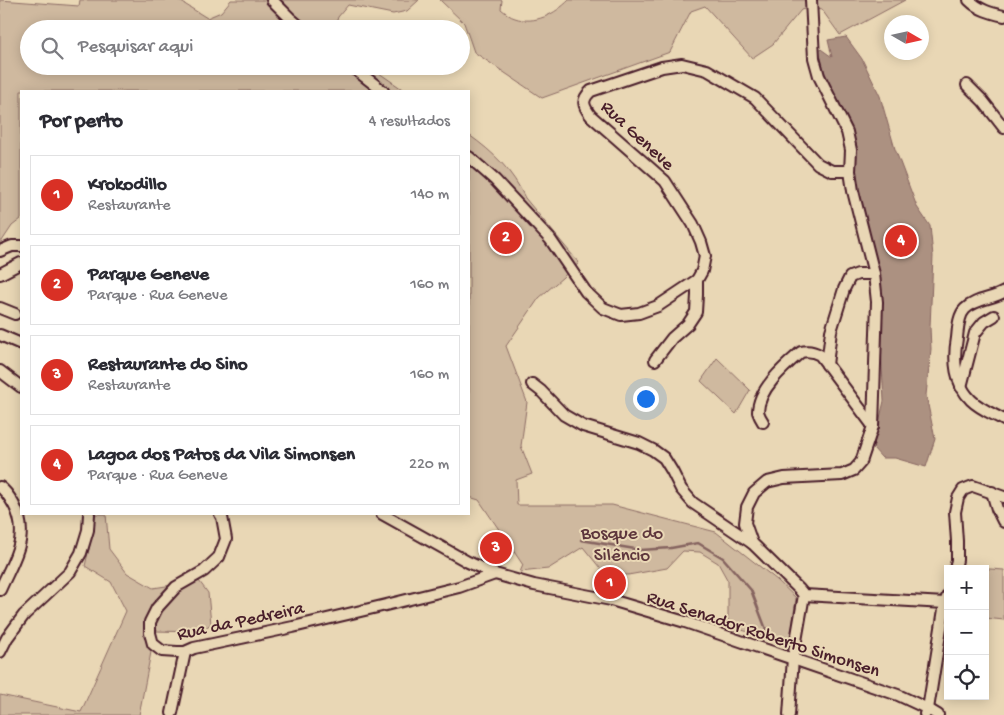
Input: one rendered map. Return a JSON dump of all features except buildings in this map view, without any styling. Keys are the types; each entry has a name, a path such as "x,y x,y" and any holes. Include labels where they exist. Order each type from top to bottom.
{"street":[{"path":"272,0 292,20"},
{"path":"752,543 745,523 747,507 754,493 767,482 784,478 842,475 854,470 861,462 873,426 877,302 874,274 853,191 848,132 819,76 814,58 811,0"},
{"path":"969,0 984,10 1004,16"},
{"name":"Rua Geneve","path":"697,280 702,271 705,256 693,224 665,181 591,116 585,108 584,102 586,96 591,91 662,67 682,64 707,70 755,98 818,164 832,171 850,171"},
{"path":"363,75 383,90"},
{"path":"967,85 983,100 1004,128"},
{"path":"470,158 495,180 550,239 586,292 603,308 621,315 638,313 658,306 697,280"},
{"path":"0,251 12,246 20,246"},
{"path":"0,274 20,264"},
{"path":"827,365 831,331 844,289 850,278 858,274 874,274"},
{"path":"656,360 672,338 688,324 696,312 697,280"},
{"path":"1004,292 964,309 959,319 956,344 956,371 961,387 972,401 1004,420"},
{"path":"0,308 15,314"},
{"path":"961,387 975,333 984,322 994,316"},
{"path":"0,335 20,344"},
{"path":"763,422 758,413 761,399 768,384 796,356 801,352 808,351 820,355 873,426"},
{"path":"0,371 20,386"},
{"path":"532,384 564,415 583,426 639,443 654,450 664,458 681,489 693,503 752,543 804,595 944,599"},
{"path":"956,565 957,541 955,512 958,498 963,490 973,486 1004,497"},
{"path":"0,487 9,495 18,513 22,526 22,537 0,590"},
{"path":"992,492 997,509 1004,522"},
{"path":"0,652 24,615 70,572 81,553 88,530 90,515"},
{"name":"Rua da Pedreira","path":"221,515 226,539 219,557 204,571 176,587 157,608 150,622 150,634 153,644 162,651 185,652 194,648 293,627 450,589 495,574"},
{"name":"Rua Senador Roberto Simonsen","path":"384,515 468,562 495,574 534,585 620,603 686,622 898,695 926,712 938,715"},
{"path":"788,715 793,658 804,595"},
{"path":"926,712 944,610"},
{"path":"172,713 185,652"}],"green space":[{"path":"0,0 79,6 80,0 178,0 207,18 221,12 231,0 419,0 407,11 393,14 348,5 337,20 20,20 20,75 382,75 404,90 20,90 20,220 12,226 0,244"},
{"path":"440,0 502,0 501,9 511,17 530,20 551,14 569,0 905,0 840,35 822,10 808,8 801,10 773,44 752,58 705,6 691,11 670,52 542,98 474,52 470,40 470,20 461,20"},
{"name":"Bosque do Silêncio","path":"470,136 494,155 515,179 525,198 579,263 539,298 506,346 527,402 521,446 532,474 516,480 517,505 612,505 716,532 777,580 796,598 790,644 728,626 728,581 718,563 700,552 683,551 667,568 628,575 604,573 583,547 548,569 520,572 523,565 479,500 470,497"},
{"path":"717,358 750,390 736,414 701,381"},
{"path":"92,515 106,515 109,549 127,573 153,588 199,581 208,593 211,624 199,632 155,631 139,715 0,715 0,695 81,712 126,611 111,582 85,566 92,536"},
{"path":"989,569 1004,570 1004,620 989,618"}],"shaded area":[{"path":"846,37 862,59 880,96 895,149 917,207 930,226 933,256 931,349 926,395 935,439 926,467 895,458 882,458 873,448 884,401 881,348 882,299 875,255 855,172 850,124 826,77 818,47 832,57 828,40"}],"waterway":[{"path":"581,540 641,550 671,548 698,543 723,558 751,590 767,632"}],"place":[{"name":"Parque Geneve","path":"506,238"},
{"name":"Lagoa dos Patos da Vila Simonsen","path":"901,241"},
{"name":"Restaurante do Sino","path":"496,548"},
{"name":"Krokodillo","path":"610,583"}]}
